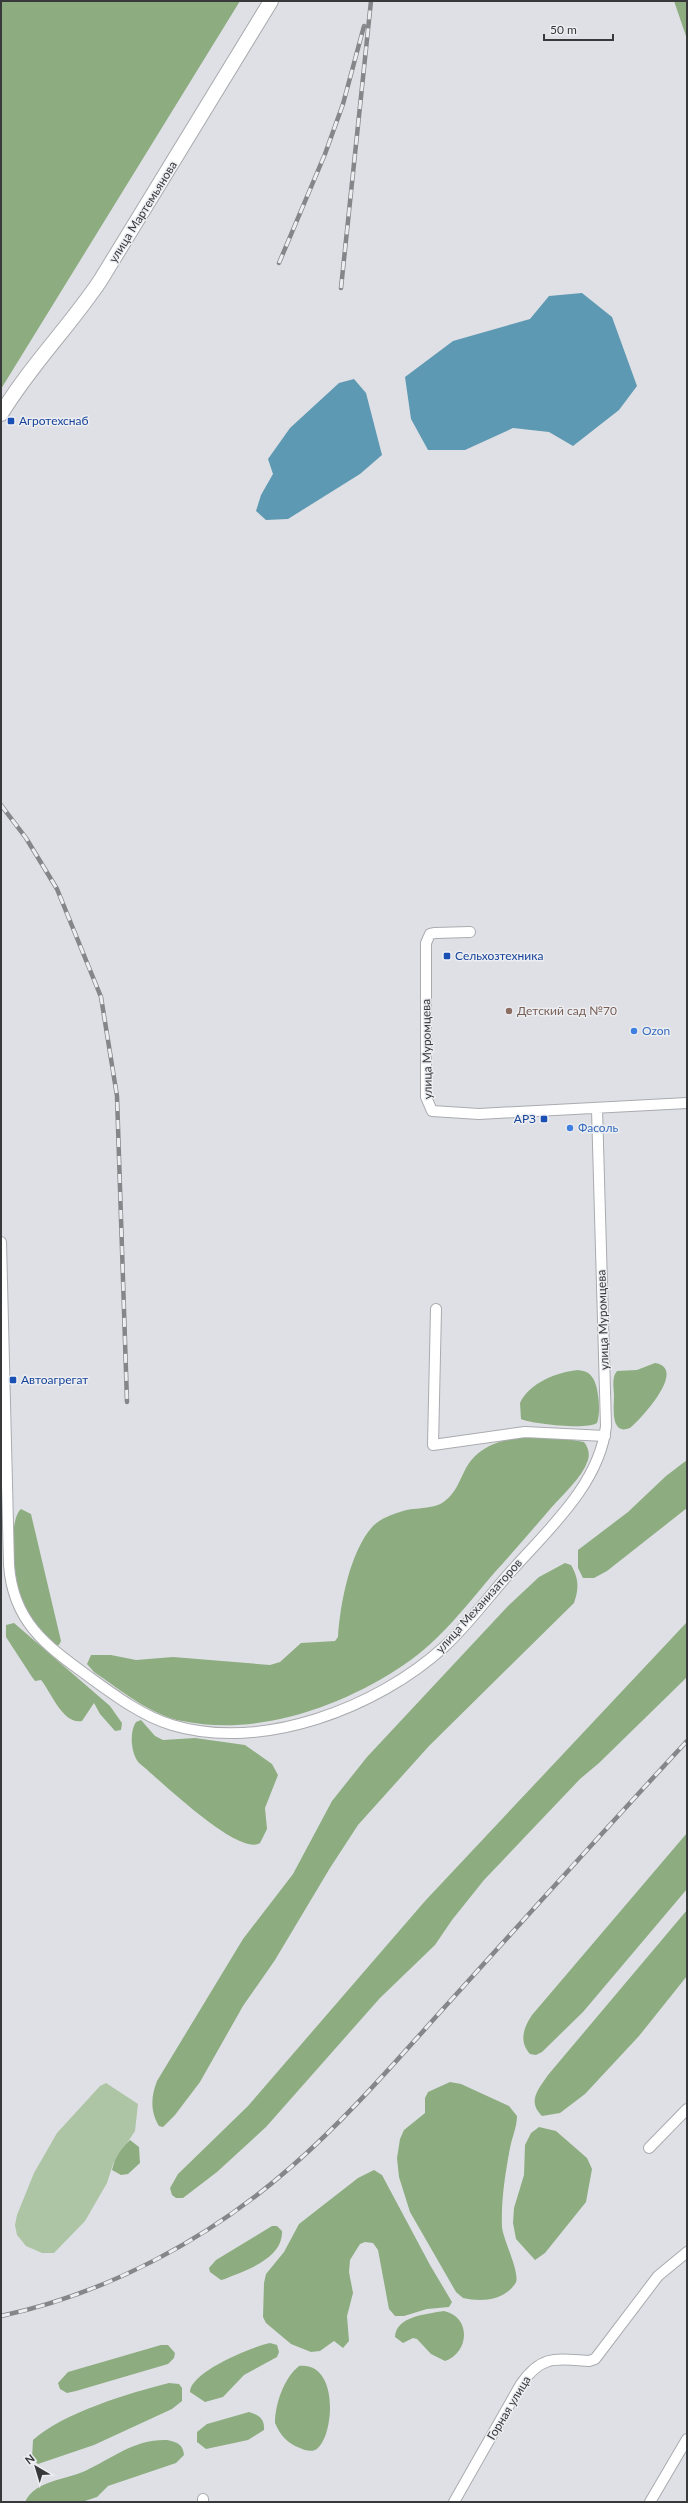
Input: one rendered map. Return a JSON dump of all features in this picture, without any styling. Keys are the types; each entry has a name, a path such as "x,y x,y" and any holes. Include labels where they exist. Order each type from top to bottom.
{"street":[{"name":"улица Мартемьянова","path":"1,414 25,376 70,321 100,281 271,1"},
{"name":"улица Муромцева","path":"470,932 435,933 427,938 425,977 428,1106 432,1111 455,1114 597,1109 687,1103"},
{"name":"улица Муромцева","path":"597,1109 605,1436"},
{"name":"улица Механизаторов","path":"1,1242 9,1565 14,1593 32,1630 67,1661 134,1708 172,1725 190,1730 236,1734 287,1728 310,1722 353,1704 410,1672 446,1646 550,1528 576,1495 596,1466 605,1436"},
{"path":"436,1310 434,1445 525,1432 605,1436"},
{"path":"649,2148 687,2109"},
{"name":"Горная улица","path":"454,2502 521,2384 531,2371 552,2359 589,2362 595,2359 658,2276 687,2252"},
{"path":"650,2502 687,2439"}],"green space":[{"path":"1,1 240,1 1,389"},
{"path":"674,1 687,1 687,39"},
{"path":"655,1363 664,1367 667,1374 659,1394 636,1423 630,1428 619,1428 614,1419 613,1382 615,1374 617,1371 637,1370"},
{"path":"578,1370 584,1371 591,1375 596,1386 599,1400 597,1423 582,1426 559,1426 536,1423 521,1419 520,1403 530,1390 537,1384 553,1376"},
{"path":"528,1435 556,1437 584,1442 589,1453 585,1467 572,1486 437,1638 411,1660 396,1670 347,1697 294,1716 266,1722 238,1725 210,1725 170,1718 147,1708 94,1672 87,1664 91,1655 111,1655 136,1660 173,1657 270,1665 280,1662 301,1643 335,1641 338,1637 341,1609 352,1563 358,1549 373,1526 395,1513 431,1507 442,1503 452,1494 469,1463 483,1450 499,1442"},
{"path":"687,1460 687,1508 607,1571 594,1578 583,1578 578,1568 578,1550 628,1512 666,1476"},
{"path":"21,1509 31,1514 61,1641 59,1645 51,1643 42,1633 28,1613 21,1599 16,1579 13,1538 14,1526"},
{"path":"565,1563 571,1565 577,1579 577,1593 574,1603 429,1746 358,1825 330,1868 275,1960 243,2006 200,2082 175,2115 163,2127 159,2126 154,2115 152,2104 157,2081 243,1939 293,1874 332,1801 367,1757 508,1606 539,1577"},
{"path":"687,1622 687,1677 599,1763 580,1779 484,1880 452,1920 435,1945 380,1998 266,2127 217,2172 183,2198 176,2198 172,2195 170,2188 178,2174 248,2106 425,1901"},
{"path":"14,1623 110,1706 122,1723 121,1730 115,1731 100,1714 94,1703 82,1721 75,1721 63,1713 41,1680 35,1681 32,1677 6,1637 6,1625"},
{"path":"141,1720 155,1736 163,1740 195,1738 245,1745 272,1764 278,1775 265,1808 267,1829 260,1843 249,1844 234,1839 217,1828 180,1799 139,1763 134,1754 132,1731 136,1722"},
{"path":"687,1833 687,1889 583,2012 542,2052 536,2055 530,2054 524,2045 523,2040 526,2025 532,2015"},
{"path":"687,1910 687,1976 639,2036 585,2094 560,2113 542,2116 535,2105 535,2100 538,2091 548,2075"},
{"path":"450,2082 461,2084 509,2106 517,2116 505,2178 502,2217 503,2233 514,2266 516,2280 515,2284 510,2290 491,2299 477,2300 463,2298 456,2292 410,2212 399,2177 397,2158 400,2139 404,2130 425,2113 425,2098 428,2092"},
{"path":"106,2083 138,2104 135,2131 113,2164 107,2183 85,2221 54,2253 42,2253 26,2246 17,2235 15,2225 17,2215 34,2173 57,2133 100,2086"},
{"path":"539,2127 556,2131 587,2158 592,2169 586,2202 545,2253 535,2260 516,2239 513,2223 514,2208 524,2175 525,2145 531,2133"},
{"path":"130,2140 139,2147 140,2163 128,2174 121,2175 112,2170 119,2154"},
{"path":"374,2170 382,2175 430,2265 452,2302 449,2307 427,2309 404,2316 395,2316 389,2309 378,2250 373,2243 365,2242 360,2244 350,2260 349,2272 353,2293 347,2316 349,2341 343,2348 334,2341 320,2351 311,2352 291,2344 266,2323 263,2317 264,2283 266,2274 284,2252 299,2224 358,2178"},
{"path":"272,2226 277,2226 282,2231 281,2241 270,2256 262,2262 221,2280 210,2272 209,2268 216,2260"},
{"path":"444,2311 453,2315 459,2320 463,2327 463,2343 459,2351 453,2357 445,2361 431,2354 417,2339 413,2338 403,2343 395,2337 397,2330 406,2320 421,2315"},
{"path":"270,2343 277,2345 279,2352 277,2357 244,2375 223,2397 205,2402 190,2392 193,2384 200,2376 210,2369 236,2355"},
{"path":"161,2345 168,2345 175,2353 174,2358 168,2364 76,2391 67,2393 60,2389 58,2383 68,2372"},
{"path":"299,2366 313,2368 322,2376 328,2388 330,2403 326,2432 321,2444 313,2451 303,2449 288,2441 279,2431 275,2423 275,2416 281,2392 289,2377"},
{"path":"169,2383 179,2384 182,2388 182,2401 172,2409 94,2445 38,2464 32,2458 33,2440 61,2421 116,2398"},
{"path":"249,2412 261,2418 264,2430 248,2440 206,2449 197,2442 197,2432 207,2424"},
{"path":"167,2440 177,2443 182,2448 184,2455 176,2463 108,2486 97,2497 82,2502 25,2502 36,2489 43,2485 85,2471 134,2446"}],"water":[{"path":"582,293 612,317 637,386 619,410 573,446 549,432 513,428 465,450 428,450 411,419 405,377 453,341 530,319 549,296"},
{"path":"354,379 366,393 382,455 360,474 288,519 266,520 256,511 261,495 273,474 268,459 290,428 339,383"}],"railway":[{"path":"341,288 371,1"},
{"path":"279,263 325,154 343,104 364,26"},
{"path":"1,805 26,838 57,889 101,997 117,1096 127,1402"},
{"path":"1,2316 41,2306 80,2293 118,2278 155,2260 191,2240 226,2217 291,2167 336,2125 379,2080 687,1741"}],"place":[{"name":"Агротехснаб","path":"11,421"},
{"name":"Сельхозтехника","path":"447,956"},
{"name":"Детский сад №70","path":"509,1011"},
{"name":"Ozon","path":"634,1031"},
{"name":"АРЗ","path":"544,1119"},
{"name":"Фасоль","path":"570,1128"},
{"name":"Автоагрегат","path":"13,1380"}]}
